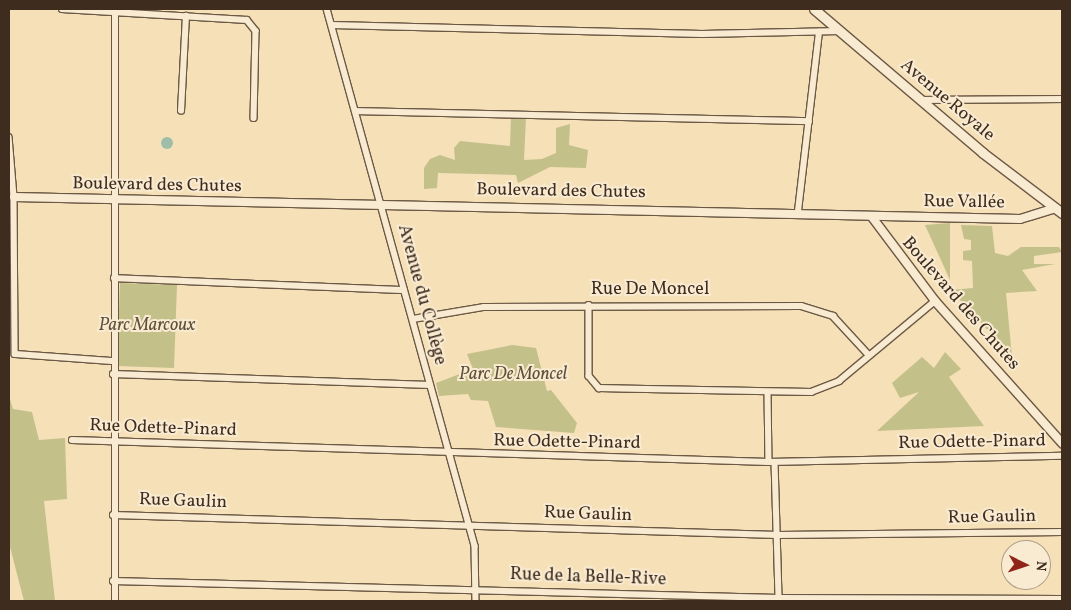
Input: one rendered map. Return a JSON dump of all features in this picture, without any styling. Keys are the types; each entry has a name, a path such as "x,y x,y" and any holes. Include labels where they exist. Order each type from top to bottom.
{"main road":[{"name":"Avenue Royale","path":"814,9 1058,211"}],"street":[{"path":"62,9 115,10 253,24 254,118"},
{"name":"Avenue du Collège","path":"327,9 470,526 478,566 476,601"},
{"path":"115,10 112,361 113,581 115,601"},
{"path":"181,111 186,16"},
{"path":"332,26 702,34 840,32"},
{"path":"798,210 819,32"},
{"path":"922,100 1062,99"},
{"path":"356,111 809,121"},
{"path":"9,137 15,354 112,361"},
{"name":"Boulevard des Chutes","path":"11,197 114,201 798,210 872,216 935,301 1062,443"},
{"name":"Rue Vallée","path":"872,216 1020,219 1058,211"},
{"path":"114,278 404,290"},
{"path":"589,305 589,376 599,388 768,392 825,388 935,301"},
{"name":"Rue De Moncel","path":"413,318 484,307 589,305 801,306 833,316 869,355"},
{"path":"113,374 430,386"},
{"path":"768,392 778,535 779,600"},
{"name":"Rue Odette-Pinard","path":"72,440 450,455 772,462 1062,456"},
{"name":"Rue Gaulin","path":"113,515 778,535 1062,532"},
{"name":"Rue de la Belle-Rive","path":"113,581 779,600 1062,599"}],"green space":[{"path":"511,116 526,117 524,160 542,159 556,153 556,128 570,124 569,145 588,150 586,168 550,167 518,183 516,175 438,173 437,188 424,189 424,168 430,159 440,155 455,160 454,148 460,141 510,146"},
{"path":"950,223 950,280 925,225"},
{"path":"961,225 992,226 995,253 1008,256 1021,247 1059,247 1062,252 1034,256 1034,264 1055,264 1022,270 1037,291 1006,293 1012,357 951,290 973,288 972,261 963,260 963,251 971,250 971,240 964,239"},
{"name":"Parc Marcoux","path":"120,283 177,285 174,368 117,366"},
{"name":"Parc De Moncel","path":"512,345 536,348 547,391 551,390 577,423 574,433 496,427 488,401 471,400 468,394 439,396 436,383 473,369 467,354"},
{"path":"945,352 961,369 949,377 984,426 877,431 919,392 900,398 892,383 922,357 934,368"},
{"path":"9,396 13,409 32,412 39,440 65,438 67,499 44,501 55,601 24,601 9,543"}],"shaded area":[{"path":"167,137 173,143 167,149 161,143"}]}
